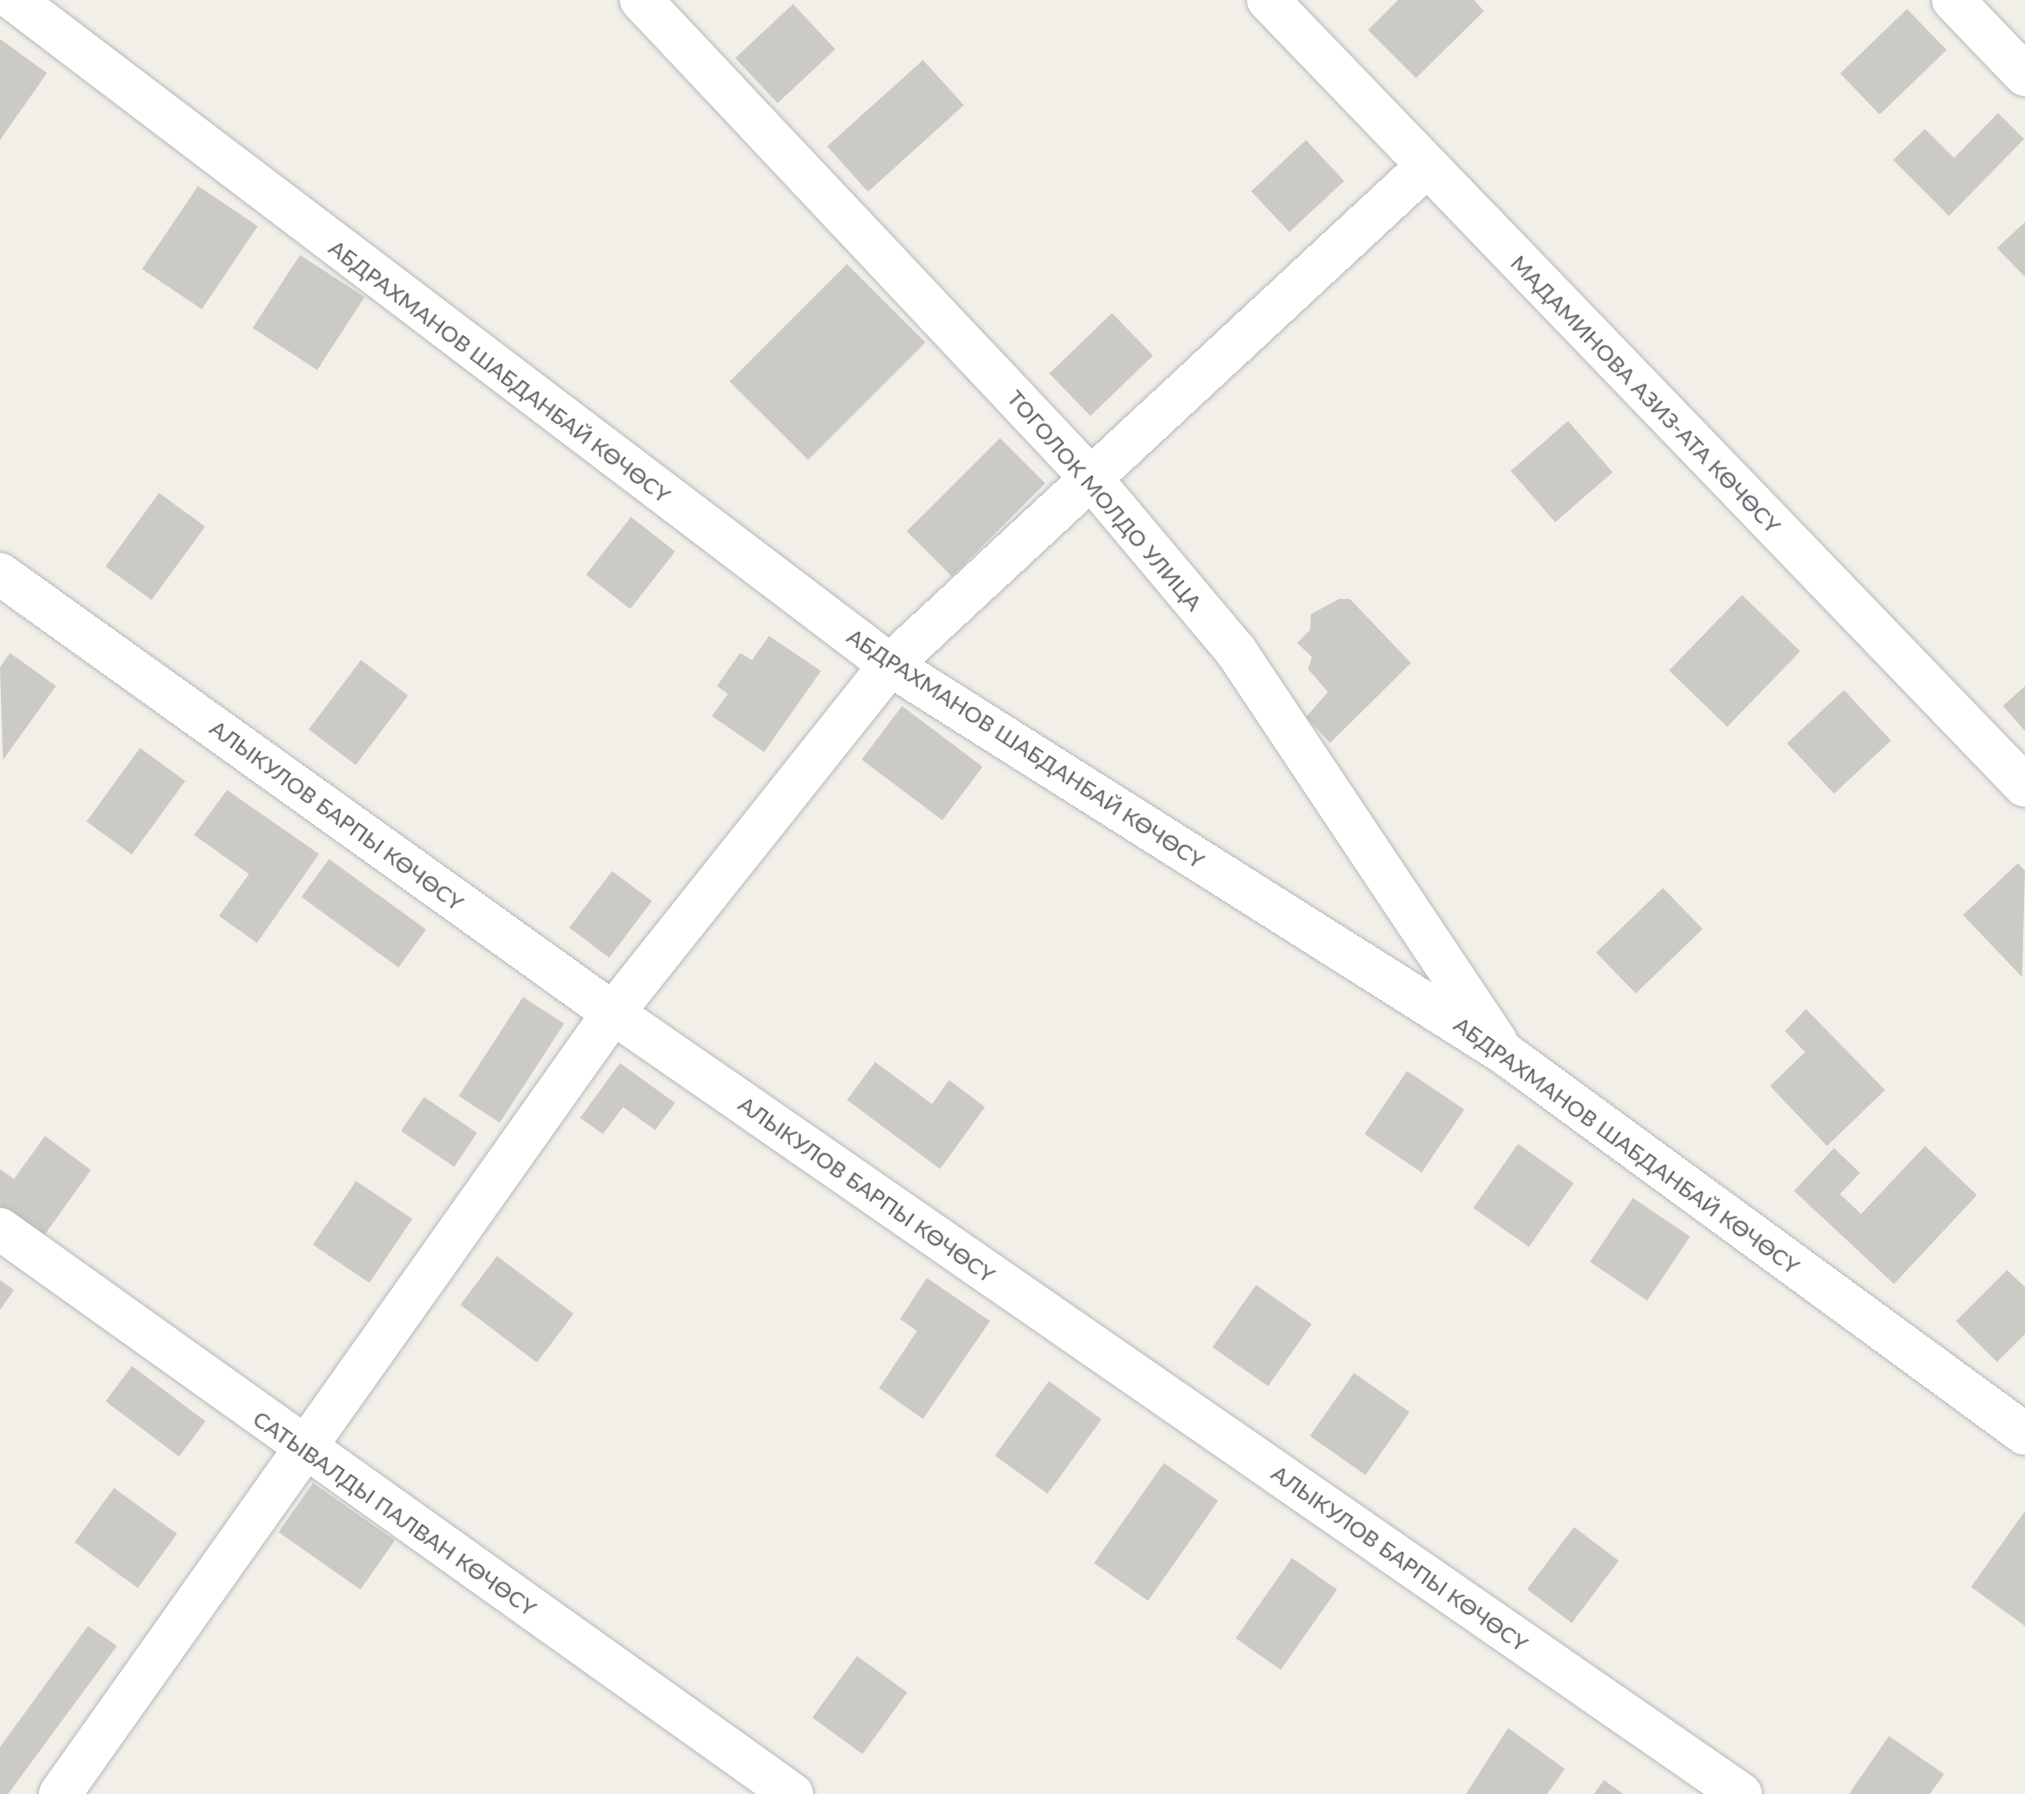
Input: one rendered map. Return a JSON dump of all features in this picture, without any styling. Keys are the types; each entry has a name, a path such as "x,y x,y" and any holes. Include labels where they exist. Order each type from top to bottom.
{"street":[{"name":"АБДРАХМАНОВ ШАБДАНБАЙ КӨЧӨСҮ","path":"14,0 890,665 1504,1053 2025,1434"},
{"name":"ТОГОЛОК МОЛДО УЛИЦА","path":"641,0 1089,476 1236,651 1504,1053"},
{"name":"МАДАМИНОВА АЗИЗ-АТА КӨЧӨСҮ","path":"1268,0 2025,786"},
{"path":"1953,0 2025,75"},
{"path":"60,1794 300,1447 613,1013 890,665 1089,476 1426,167"},
{"name":"АЛЫКУЛОВ БАРПЫ КӨЧӨСҮ","path":"0,574 613,1013 1741,1794"},
{"name":"САТЫВАЛДЫ ПАЛВАН КӨЧӨСҮ","path":"0,1229 300,1447 792,1794"}],"building":[{"path":"1398,0 1474,0 1484,11 1416,78 1368,30"},
{"path":"793,4 835,49 778,103 735,58"},
{"path":"1907,9 1947,50 1880,115 1840,74"},
{"path":"0,39 47,73 0,140"},
{"path":"923,60 964,105 868,192 827,146"},
{"path":"1998,113 2024,139 1949,216 1893,160 1925,129 1954,158"},
{"path":"1306,140 1344,181 1289,232 1251,191"},
{"path":"198,186 258,226 202,309 142,269"},
{"path":"2025,222 2025,277 1997,248"},
{"path":"300,255 365,297 317,370 253,328"},
{"path":"847,264 925,342 808,460 730,381"},
{"path":"1112,313 1153,355 1090,416 1049,373"},
{"path":"1568,421 1613,472 1555,522 1511,471"},
{"path":"1000,438 1045,483 952,577 907,531"},
{"path":"159,493 205,527 152,600 106,567"},
{"path":"631,517 675,551 630,609 586,575"},
{"path":"1742,595 1800,651 1727,727 1669,671"},
{"path":"1339,599 1350,599 1411,663 1330,743 1306,717 1328,692 1308,669 1312,657 1297,643 1310,630 1311,614"},
{"path":"769,636 821,671 764,752 712,716 728,694 717,686 740,653 752,660"},
{"path":"10,653 56,686 3,760 0,667"},
{"path":"361,660 408,696 356,765 309,729"},
{"path":"2025,686 2025,731 2003,706"},
{"path":"1844,690 1891,740 1834,794 1787,743"},
{"path":"902,706 983,767 942,820 862,760"},
{"path":"140,748 185,781 132,855 87,822"},
{"path":"227,790 319,854 257,943 219,916 249,874 194,835"},
{"path":"329,859 426,930 398,968 301,897"},
{"path":"2018,863 2025,871 2022,977 1963,915"},
{"path":"612,871 652,901 609,958 569,928"},
{"path":"1663,888 1703,929 1636,994 1596,953"},
{"path":"523,997 564,1024 500,1123 459,1096"},
{"path":"1806,1009 1885,1090 1827,1146 1770,1086 1805,1052 1785,1031"},
{"path":"875,1062 932,1104 949,1080 985,1107 940,1169 847,1100"},
{"path":"620,1063 675,1103 655,1130 623,1107 603,1134 580,1118"},
{"path":"1407,1071 1464,1110 1422,1173 1365,1134"},
{"path":"424,1097 477,1133 454,1167 401,1131"},
{"path":"45,1136 91,1170 43,1237 0,1206 0,1169 14,1179"},
{"path":"1518,1144 1574,1183 1529,1247 1473,1208"},
{"path":"1925,1146 1977,1195 1894,1284 1794,1191 1834,1148 1860,1173 1840,1194 1861,1214"},
{"path":"356,1181 412,1219 369,1283 313,1245"},
{"path":"1633,1198 1690,1237 1647,1300 1590,1262"},
{"path":"497,1256 574,1314 537,1362 460,1305"},
{"path":"2007,1270 2025,1287 2025,1334 1997,1362 1956,1321"},
{"path":"927,1278 990,1321 923,1419 879,1388 917,1331 900,1319"},
{"path":"0,1280 14,1290 0,1310"},
{"path":"1256,1285 1312,1324 1268,1386 1212,1347"},
{"path":"132,1366 205,1421 179,1457 106,1401"},
{"path":"1354,1373 1410,1412 1366,1475 1310,1436"},
{"path":"1049,1381 1102,1419 1048,1494 995,1455"},
{"path":"1164,1463 1218,1501 1148,1601 1094,1563"},
{"path":"313,1483 395,1540 361,1590 279,1532"},
{"path":"114,1488 177,1534 138,1588 75,1542"},
{"path":"2025,1511 2025,1626 1971,1587"},
{"path":"1574,1527 1619,1561 1572,1623 1527,1589"},
{"path":"1292,1558 1337,1590 1281,1670 1236,1638"},
{"path":"88,1626 117,1646 8,1794 0,1794 0,1747"},
{"path":"857,1656 907,1692 862,1754 812,1717"},
{"path":"1508,1728 1565,1769 1547,1794 1466,1794"},
{"path":"1889,1736 1944,1774 1930,1794 1849,1794"},
{"path":"1604,1780 1623,1794 1594,1794"}]}
